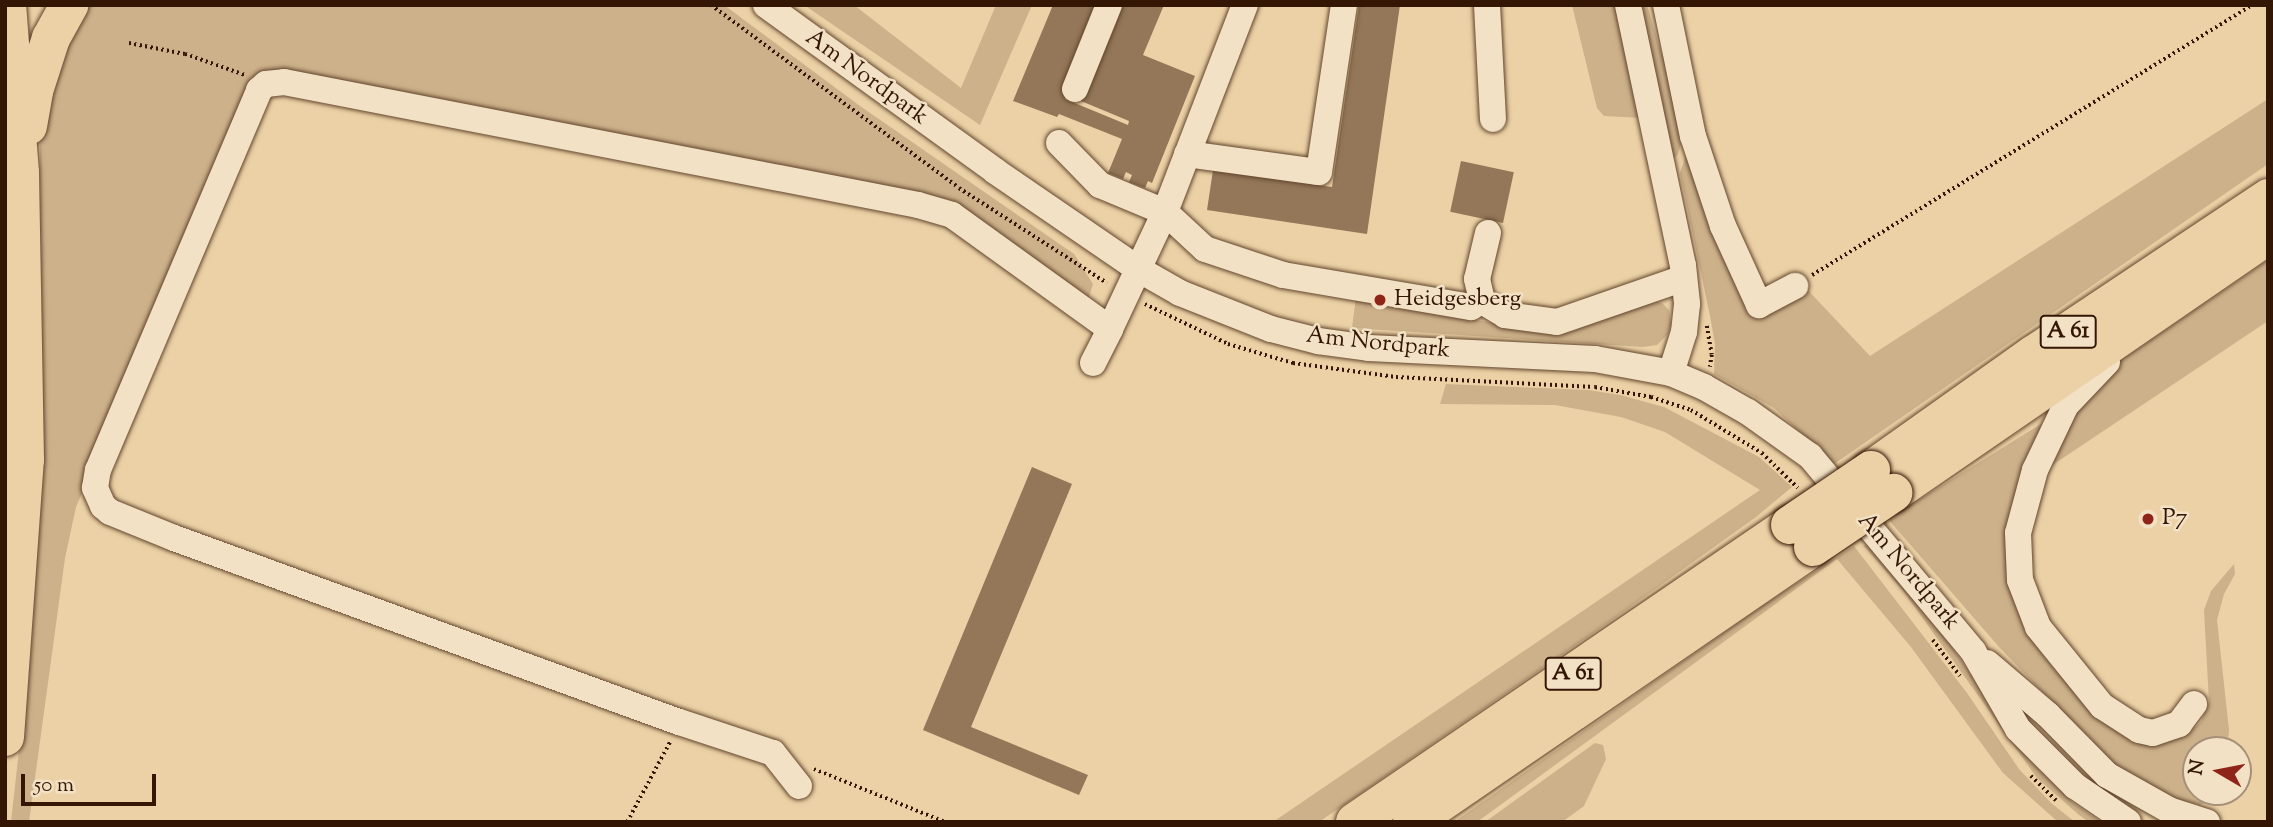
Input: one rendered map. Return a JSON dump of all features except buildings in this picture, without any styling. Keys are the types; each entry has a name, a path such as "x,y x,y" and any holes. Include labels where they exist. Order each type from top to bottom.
{"highway":[{"path":"5,737 25,460 20,173 6,5"},
{"path":"20,173 34,91 51,38 69,5"},
{"name":"A 61","path":"1882,481 2034,355 2268,198"},
{"name":"A 61","path":"1355,822 1801,521 1882,481 2268,235"},
{"name":"A 61","path":"1412,822 1801,521"}],"street":[{"name":"Am Nordpark","path":"766,5 995,172 1138,269 1180,293 1271,329 1318,341 1369,348 1595,359 1671,373 1704,387 1748,412 1810,456 1973,651 2048,715 2107,775 2169,810 2207,822"},
{"path":"1075,89 1109,5"},
{"path":"1093,363 1128,295 1165,212 1245,5"},
{"path":"1187,154 1319,172 1344,5"},
{"path":"1487,5 1493,118"},
{"path":"1628,5 1684,278 1687,304 1684,332 1671,373"},
{"path":"1666,5 1693,136 1723,226 1759,305 1795,286"},
{"path":"805,776 774,752 679,722 174,538 110,512 103,506 96,488 98,470 259,90 266,84 284,82 918,205 952,215 1110,329"},
{"path":"1059,143 1100,185 1165,212 1205,249 1283,275 1471,307 1482,301"},
{"path":"1488,233 1477,279 1482,301 1506,314 1557,322 1684,278"},
{"path":"2194,704 2179,724 2152,733 2139,730 2102,706 2038,627 2020,580 2018,533 2028,491 2044,449 2066,405 2101,366 2203,278"},
{"name":"Am Nordpark","path":"1973,651 2018,729 2075,786 2128,822"}],"path":[{"path":"1795,286 2252,5"},
{"path":"130,43 185,54 229,67 266,84"},
{"path":"1691,410 1762,453 1801,521"},
{"path":"1929,635 1968,686"},
{"path":"627,822 679,722"},
{"path":"2026,770 2064,807"},
{"path":"805,776 945,822"}],"shaded area":[{"path":"82,5 724,5 860,106 1074,254 1093,284 1087,303 982,229 267,71 76,507 65,558 29,822 11,822 27,678 41,115"},
{"path":"804,5 854,5 961,88 996,5 1032,5 980,125"},
{"path":"1572,5 1618,5 1643,118 1604,116 1597,108"},
{"path":"1639,5 1647,5 1662,55 1673,71 1686,128 1678,154 1671,162"},
{"path":"2268,99 2268,164 1834,464 1774,408 1714,374 1715,344 1680,173 1688,149 1756,314 1803,285 1870,356"},
{"path":"2268,260 2268,321 2039,474 2067,416 2117,363"},
{"path":"1356,297 1534,331 1653,300 1662,303 1669,310 1671,324 1668,334 1657,345 1643,347 1352,328"},
{"path":"1446,384 1588,390 1620,395 1664,407 1759,457 1792,487 1756,517 1612,620 1319,822 1273,822 1760,490 1665,432 1621,417 1555,405 1440,404"},
{"path":"2041,424 2015,595 2151,745 2182,737 2182,800 2133,778 2107,759 1999,647 1888,519"},
{"path":"1869,543 1936,624 2032,763 2073,803 2101,822 2089,822 2037,778 1904,592 1864,546"},
{"path":"1854,546 1967,693 2019,769 2051,803 2075,822 2058,822 2003,773 1911,647 1837,559 1477,822 1454,822 1762,606"},
{"path":"2234,564 2235,574 2224,594 2217,620 2228,736 2185,736 2201,722 2209,702 2204,610 2211,591"},
{"path":"1595,743 1603,745 1606,759 1584,806 1562,822 1485,822"}],"place":[{"name":"Heidgesberg","path":"1380,300"},
{"name":"P7","path":"2148,519"}]}
